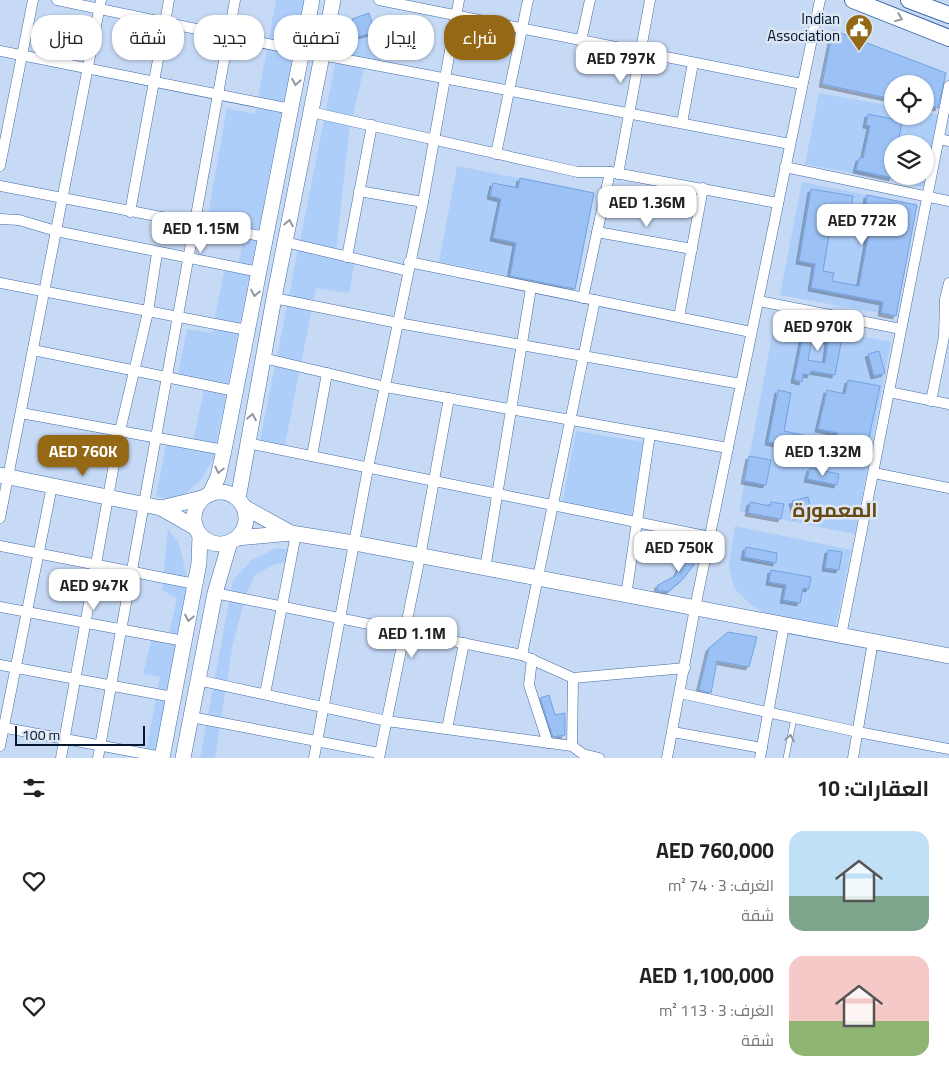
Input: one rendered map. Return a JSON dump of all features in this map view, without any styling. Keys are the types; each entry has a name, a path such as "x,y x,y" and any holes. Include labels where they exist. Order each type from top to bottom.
{"main road":[{"path":"309,15 312,0"},
{"path":"330,15 333,0"},
{"path":"853,0 949,38"},
{"path":"909,0 949,15"},
{"path":"162,757 199,563 198,531 194,512 218,477 300,60"},
{"path":"183,758 215,593 233,540 245,524 241,503 247,443 321,60"},
{"path":"4,476 161,508 214,543 293,533 949,656"},
{"path":"161,508 225,492 293,533"}],"street":[{"path":"0,166 33,0"},
{"path":"57,0 100,5 136,15"},
{"path":"166,15 169,0"},
{"path":"232,15 235,0"},
{"path":"379,0 456,15 459,0"},
{"path":"496,154 528,0"},
{"path":"582,40 590,0"},
{"path":"584,298 597,232 629,113 650,0"},
{"path":"667,758 695,608 820,0"},
{"path":"0,518 4,476 21,413 100,5"},
{"path":"515,27 802,84"},
{"path":"0,51 291,109"},
{"path":"130,212 158,60"},
{"path":"98,758 176,317 224,60"},
{"path":"349,60 790,144"},
{"path":"314,758 368,468 423,202 447,60"},
{"path":"682,123 693,63"},
{"path":"841,636 926,197 944,140 949,86"},
{"path":"311,112 434,138 578,172 614,173 778,203"},
{"path":"347,257 372,125"},
{"path":"785,167 949,201"},
{"path":"0,186 63,200 266,237"},
{"path":"679,318 703,188"},
{"path":"359,191 423,202"},
{"path":"0,219 19,220 56,231 259,272"},
{"path":"597,232 692,249"},
{"path":"285,242 347,257 531,288 751,332"},
{"path":"61,758 120,431 148,312 158,253"},
{"path":"0,283 247,330"},
{"path":"931,401 944,337 947,316 945,299 949,283"},
{"path":"485,569 531,288"},
{"path":"274,298 398,323 741,384"},
{"path":"548,743 529,685 527,657 537,578 595,300"},
{"path":"759,302 900,329"},
{"path":"33,350 235,391"},
{"path":"263,358 386,387 728,448"},
{"path":"312,456 327,373"},
{"path":"889,392 949,404"},
{"path":"191,717 379,755 420,557 449,398"},
{"path":"21,413 224,450"},
{"path":"626,596 650,434"},
{"path":"247,443 710,537"},
{"path":"874,473 949,488"},
{"path":"0,746 2,727 52,486"},
{"path":"265,694 282,607 293,533"},
{"path":"0,546 195,584"},
{"path":"215,593 340,619 405,630 527,657 573,678 685,668"},
{"path":"0,607 184,642"},
{"path":"673,732 761,753 784,625"},
{"path":"853,758 873,641"},
{"path":"447,729 464,643"},
{"path":"0,665 173,698"},
{"path":"572,746 573,678"},
{"path":"198,680 387,721 572,746 583,754 599,758"},
{"path":"680,692 858,732 949,749"},
{"path":"2,727 162,757"}],"lane":[{"path":"786,758 794,718"}],"shaded area":[{"path":"276,0 304,0 301,15 274,15 274,60 292,60 213,460 200,481 181,497 171,500 156,496 167,440 191,451 205,385 176,385 187,329 212,333 224,272 238,268 243,241 206,226 227,108 255,114"},
{"path":"368,34 368,59 366,59 349,133 336,252 356,255 349,293 316,288 284,449 259,446 336,60 358,60 358,37"},
{"path":"819,93 884,105 884,125 934,125 934,114 939,115 934,138 934,135 884,135 884,179 805,164"},
{"path":"457,166 594,193 575,289 439,262"},
{"path":"802,182 917,205 896,316 780,295"},
{"path":"775,320 891,342 855,534 739,511"},
{"path":"576,431 644,442 631,517 562,504"},
{"path":"735,526 851,550 835,630 766,614 749,603 734,588 729,565"},
{"path":"168,529 179,543 188,582 155,758 145,758 160,677 143,674 152,638 168,640 177,598 162,590"},
{"path":"276,548 292,550 290,561 273,565 255,575 247,592 233,643 215,758 200,758 233,580 252,560"}],"building":[{"path":"369,13 370,15 368,15 368,34 358,37 358,17"},
{"name":"Indian Association","path":"833,30 946,73 938,108 934,107 934,75 884,75 884,97 822,84"},
{"path":"868,114 884,117 884,125 901,125 900,135 884,135 884,176 856,170 859,158 863,158 870,126 866,125"},
{"path":"520,178 594,193 575,289 510,276 516,243 493,238 501,199 490,196 493,183 518,188"},
{"path":"811,189 853,196 850,215 833,212 823,271 834,273 832,281 859,286 871,220 864,220 867,195 917,205 896,316 881,313 883,302 811,288 815,264 799,261"},
{"path":"805,325 843,333 835,375 811,371 810,375 803,374 802,382 794,380","holes":["812,339 828,341 825,363 808,360"]},
{"path":"879,351 885,373 874,376 868,354"},
{"path":"848,380 880,386 868,442 837,436 838,433 818,429 827,390 845,394"},
{"path":"778,390 791,393 784,431 807,436 804,449 768,442"},
{"path":"749,456 771,460 766,485 744,481"},
{"path":"810,468 839,474 837,485 807,479"},
{"path":"808,497 812,514 796,517 792,501"},
{"path":"750,502 770,506 771,502 784,504 781,519 748,513"},
{"path":"746,547 777,553 776,563 744,557"},
{"path":"828,550 842,552 839,570 825,568"},
{"path":"688,552 698,554 693,566 683,579 669,591 657,591 658,585 675,576"},
{"path":"771,570 811,577 809,589 803,588 800,603 783,600 786,585 769,582"},
{"path":"728,632 757,637 749,667 717,661 711,693 699,690 709,648"},
{"path":"549,695 555,715 565,713 565,735 553,737 540,698"}],"place":[{"name":"Indian Association","path":"859,52"}],"district":[{"name":"المعمورة","path":"835,510"}]}
